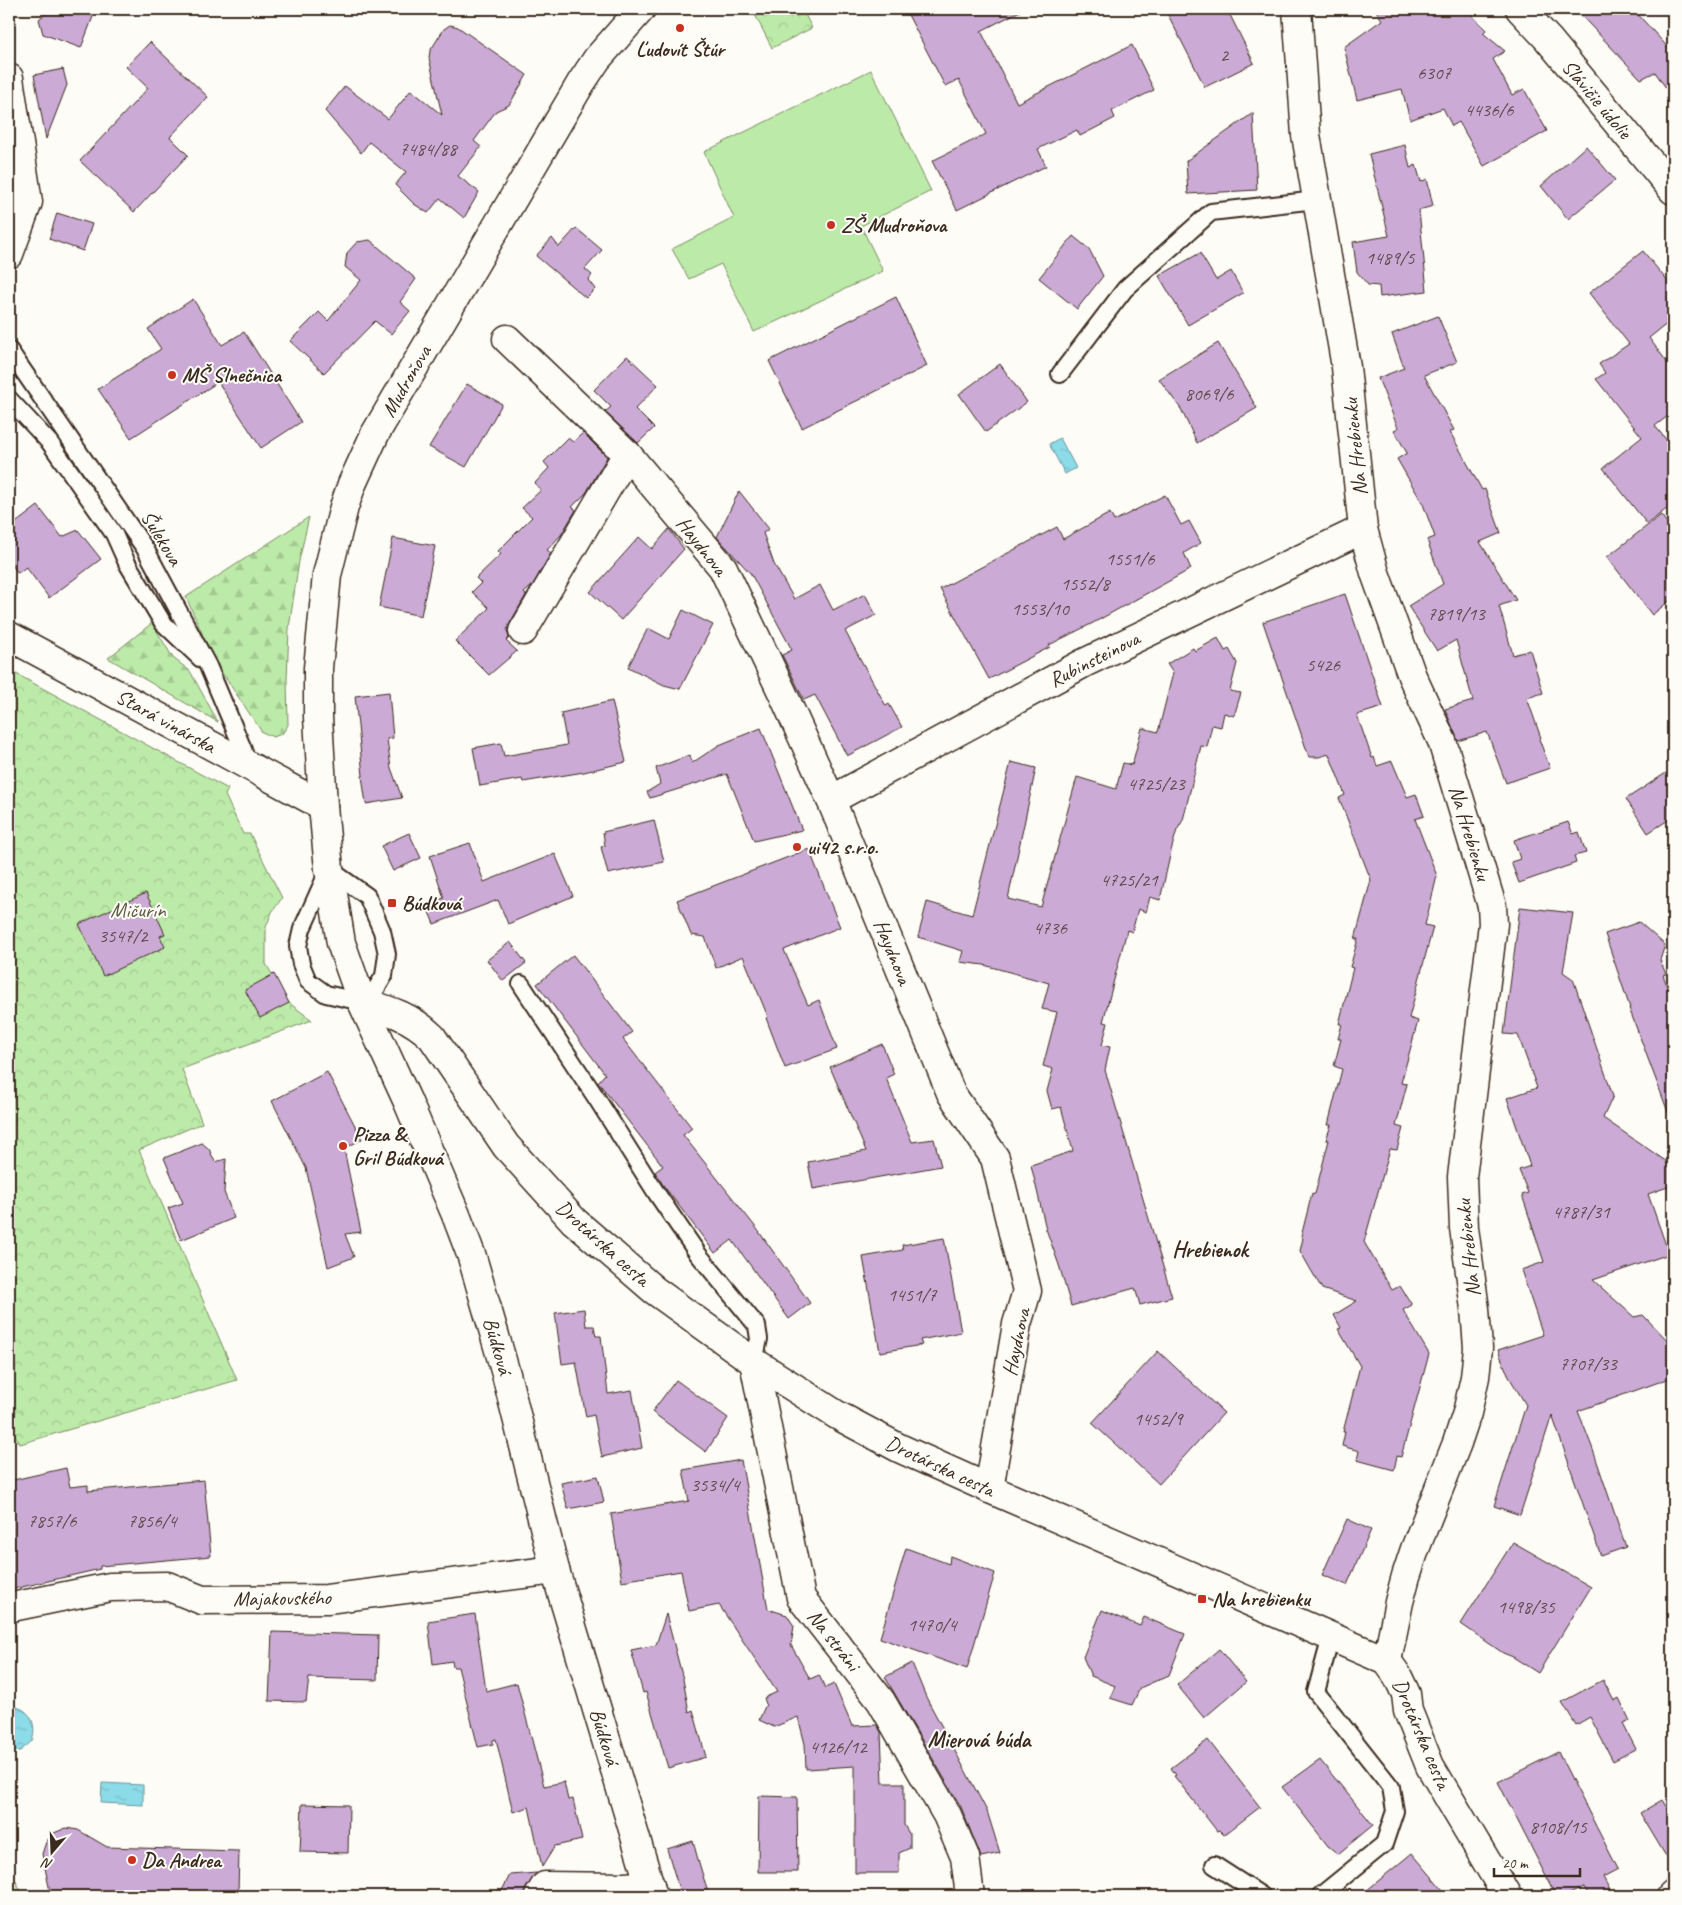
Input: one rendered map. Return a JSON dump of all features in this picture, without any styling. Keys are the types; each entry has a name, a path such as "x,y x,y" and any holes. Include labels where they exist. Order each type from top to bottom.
{"street":[{"name":"Mudroňova","path":"322,806 318,717 320,642 327,575 352,484 375,434 581,83 597,59 641,9"},
{"name":"Na Hrebienku","path":"1297,9 1306,136 1346,367 1363,529 1376,574 1412,676 1442,741 1492,906 1493,924 1462,1177 1464,1228 1475,1309 1478,1348 1475,1377 1457,1443 1406,1576 1387,1661"},
{"name":"Slávičie údolie","path":"1520,9 1673,190"},
{"path":"9,78 28,202 9,254"},
{"name":"Haydnova","path":"508,339 627,454 723,568 831,800 951,1093 995,1158 1028,1291 1016,1324 989,1489"},
{"path":"524,632 627,454"},
{"name":"Rubinsteinova","path":"831,800 1084,663 1363,529"},
{"name":"Stará vinárska","path":"9,636 322,806"},
{"name":"Búdková","path":"322,806 329,869 341,943 362,1002 407,1100 472,1257 506,1374 555,1570 652,1890"},
{"name":"Drotárska cesta","path":"362,1002 410,1018 423,1028 432,1037 506,1146 574,1221 654,1290 754,1362 837,1415 899,1448 989,1489 1387,1661 1397,1675 1406,1694 1408,1711 1430,1766 1508,1896"},
{"name":"Na stráni","path":"754,1362 801,1598 881,1701 947,1815 965,1857 970,1896"},
{"name":"Majakovského","path":"12,1607 110,1587 167,1586 202,1600 327,1599 555,1570"},
{"path":"540,1896 545,1886 626,1887 652,1890"}],"lane":[{"path":"1060,374 1125,289 1211,212 1316,200"},
{"name":"Šulekova","path":"9,350 146,550 208,666 243,749 248,766"},
{"path":"9,399 50,443 114,534 128,564 163,623 208,666"},
{"path":"329,869 367,896 382,931 387,954 384,976 376,989 362,1002 326,994 308,981 301,964 298,946 302,929 329,869"},
{"path":"521,984 698,1254 757,1326 759,1339 754,1362"},
{"path":"1320,1896 1384,1844 1395,1811 1390,1787 1316,1692 1331,1636"},
{"path":"1214,1865 1262,1896"}],"green space":[{"path":"752,9 802,9 812,28 772,48"},
{"path":"871,70 931,191 861,226 883,271 754,332 721,264 689,279 672,249 734,218 704,152"},
{"path":"309,517 299,561 289,628 288,725 282,734 273,737 262,732 214,661 186,597"},
{"path":"152,623 173,658 190,671 218,722 108,658"},
{"name":"Mičurín","path":"9,670 228,789 225,795 243,834 250,834 282,898 272,912 266,927 266,964 289,1003 312,1020 182,1069 202,1123 139,1150 237,1380 20,1444 9,1424"},
{"path":"14,1878 24,1896 9,1896 9,1881"}],"water":[{"path":"1060,438 1076,468 1065,474 1049,444"},
{"path":"9,1707 16,1707 27,1712 33,1722 34,1735 32,1741 20,1751 9,1751"},
{"path":"102,1783 143,1785 143,1805 101,1803"}],"building":[{"path":"52,9 96,9 81,48 43,34 39,19"},
{"path":"905,9 1024,9 981,31 1017,103 1132,45 1154,90 1112,111 1115,118 1080,136 1077,130 1038,149 1046,166 957,210 932,161 986,134 959,80 945,86"},
{"path":"1165,9 1227,9 1254,63 1205,87"},
{"path":"1375,9 1466,9 1486,30 1483,33 1505,51 1493,59 1512,95 1524,89 1547,131 1484,166 1459,122 1452,126 1443,108 1410,120 1402,89 1357,100 1344,47 1382,20"},
{"path":"1575,9 1633,9 1673,53 1673,98 1655,72 1641,79"},
{"path":"450,25 458,27 527,75 509,105 496,111 474,141 481,147 458,176 479,192 464,218 440,198 428,213 414,204 395,185 406,172 369,142 361,153 325,111 345,86 388,119 411,90 442,115 429,58 430,51 444,29"},
{"path":"150,42 208,97 170,137 188,155 134,212 80,161 148,88 126,67"},
{"path":"63,69 67,85 46,139 34,75"},
{"path":"1253,113 1257,190 1188,194 1186,161"},
{"path":"1405,145 1410,168 1416,165 1421,182 1427,179 1433,206 1419,210 1427,291 1380,297 1379,286 1368,285 1357,272 1353,242 1389,236 1369,154"},
{"path":"1586,146 1615,180 1568,219 1541,186"},
{"path":"57,213 92,224 83,251 49,239"},
{"path":"576,228 602,250 585,269 592,275 588,280 595,289 586,298 536,256 552,238 559,247"},
{"path":"1073,236 1089,249 1103,276 1077,309 1039,278"},
{"path":"370,240 416,279 400,302 410,311 391,334 375,321 324,373 290,341 319,312 328,321 361,280 345,267 347,253 357,242"},
{"path":"1643,251 1673,288 1673,319 1649,338 1673,370 1673,412 1655,426 1673,448 1673,504 1647,524 1603,468 1642,437 1596,379 1605,373 1599,364 1629,344 1589,293"},
{"path":"1200,253 1216,280 1231,271 1243,293 1188,325 1159,276"},
{"path":"896,297 927,366 802,428 769,361"},
{"path":"193,299 222,345 244,332 301,422 261,448 218,382 131,438 98,389 161,349 148,329"},
{"path":"1438,316 1457,362 1424,375 1454,430 1450,432 1482,490 1485,489 1501,533 1480,542 1516,600 1499,606 1513,655 1530,650 1543,693 1527,698 1550,768 1506,783 1487,732 1458,741 1445,709 1473,701 1456,640 1437,651 1408,606 1443,584 1427,540 1435,537 1423,504 1397,459 1407,453 1394,430 1398,428 1378,378 1404,368 1392,334"},
{"path":"1218,343 1257,408 1197,443 1181,409 1159,379"},
{"path":"627,356 658,385 635,409 654,428 638,443 605,412 611,407 594,390"},
{"path":"1000,364 1027,402 986,432 959,394"},
{"path":"467,384 502,404 466,467 429,447"},
{"path":"583,433 607,457 586,493 572,507 576,510 561,535 547,550 551,553 532,586 524,593 526,595 510,623 507,630 509,638 506,641 517,651 489,675 455,641 489,608 472,592 481,583 476,578 501,554 498,551 532,517 522,508 541,490 535,483 549,468 544,462 568,438 573,442"},
{"path":"739,491 769,529 763,533 774,564 794,599 820,585 833,610 865,594 876,615 845,631 886,706 889,704 902,727 847,756 815,695 804,700 782,655 792,650 751,574 717,537"},
{"path":"1165,495 1181,525 1189,521 1201,543 1184,553 1191,569 989,679 940,589 1057,527 1063,539 1110,513 1114,521"},
{"path":"38,506 62,537 78,530 101,559 49,598 26,567 18,573 9,561 9,528"},
{"path":"1661,515 1673,531 1673,598 1652,615 1607,557"},
{"path":"669,529 684,549 621,620 590,592 639,537 652,549"},
{"path":"393,538 435,546 421,616 379,607"},
{"path":"1345,594 1383,707 1357,715 1372,758 1374,757 1377,766 1392,761 1407,797 1416,794 1424,816 1415,819 1437,876 1425,925 1433,927 1409,1018 1418,1021 1401,1083 1407,1084 1396,1126 1403,1128 1397,1150 1390,1149 1364,1242 1392,1290 1400,1286 1412,1305 1403,1310 1429,1354 1401,1457 1397,1456 1394,1470 1357,1460 1359,1451 1342,1446 1345,1432 1343,1432 1360,1366 1338,1329 1341,1328 1334,1315 1357,1301 1322,1289 1300,1251 1303,1238 1301,1237 1312,1193 1315,1194 1329,1140 1326,1140 1331,1125 1328,1125 1342,1069 1334,1066 1341,1039 1338,1039 1342,1024 1339,1024 1353,968 1350,967 1358,939 1355,939 1371,880 1339,798 1345,795 1329,754 1309,757 1263,622"},
{"path":"683,610 713,625 680,689 664,685 628,667 648,628 669,639"},
{"path":"1218,638 1225,651 1229,649 1237,663 1230,691 1241,693 1234,716 1224,713 1221,727 1212,725 1207,747 1201,746 1183,820 1177,830 1172,847 1160,900 1150,897 1146,912 1138,909 1132,932 1127,930 1103,1022 1108,1023 1102,1045 1110,1047 1105,1070 1172,1297 1140,1305 1135,1288 1071,1306 1046,1229 1031,1165 1073,1151 1061,1107 1052,1109 1047,1091 1053,1069 1043,1066 1057,1012 1042,1009 1049,983 984,965 960,962 963,951 918,937 927,902 972,915 1011,762 1036,768 1008,899 1041,907 1077,777 1116,789 1123,763 1132,765 1142,728 1158,732 1173,673 1167,664 1193,648 1195,651"},
{"path":"389,692 393,738 387,739 391,768 402,798 366,804 355,696"},
{"path":"612,701 626,762 584,772 523,782 522,779 480,786 473,748 501,743 504,756 567,745 561,713"},
{"path":"761,728 802,830 754,841 727,774 650,798 647,792 660,784 656,768 690,755 692,763 719,745"},
{"path":"1666,773 1673,785 1673,817 1648,833 1626,799"},
{"path":"654,820 664,862 608,874 601,847 605,846 603,832"},
{"path":"1568,822 1573,834 1579,832 1586,853 1574,856 1576,863 1519,883 1511,862 1520,859 1514,840"},
{"path":"409,833 421,858 393,871 381,846"},
{"path":"470,843 484,882 555,854 573,896 508,924 498,900 434,924 426,905 444,898 430,856"},
{"path":"809,849 840,927 784,950 808,1005 819,1000 837,1049 785,1068 766,1018 768,1017 743,956 716,968 705,937 691,935 677,900"},
{"path":"146,893 165,934 160,936 165,947 103,976 79,924"},
{"path":"1520,907 1573,913 1563,972 1573,979 1613,1096 1603,1118 1673,1166 1673,1185 1648,1194 1669,1254 1593,1280 1634,1317 1643,1315 1673,1346 1673,1377 1578,1411 1626,1547 1601,1556 1552,1415 1520,1515 1494,1506 1526,1405 1508,1375 1498,1350 1543,1335 1521,1270 1544,1262 1522,1195 1528,1193 1519,1170 1530,1166 1507,1098 1537,1088 1518,1035 1504,1034"},
{"path":"1639,922 1665,945 1660,960 1666,974 1663,975 1673,1001 1673,1119 1671,1120 1629,1008 1605,934"},
{"path":"510,942 526,963 503,981 487,960"},
{"path":"573,955 632,1032 623,1039 692,1128 683,1135 757,1229 810,1303 789,1319 732,1240 715,1253 663,1185 655,1172 663,1166 598,1082 605,1074 537,984"},
{"path":"274,974 289,1003 260,1018 245,990"},
{"path":"882,1044 894,1074 886,1078 912,1142 934,1139 941,1166 813,1189 808,1162 866,1151 830,1067"},
{"path":"327,1072 362,1139 344,1149 361,1232 345,1234 354,1257 328,1267 306,1168 272,1101"},
{"path":"202,1143 209,1149 215,1162 226,1159 224,1192 234,1218 181,1240 168,1208 183,1203 164,1158"},
{"path":"944,1238 961,1332 920,1340 922,1345 880,1352 863,1257 903,1250 902,1245"},
{"path":"584,1309 586,1326 594,1326 596,1336 601,1336 608,1394 632,1390 642,1448 602,1457 594,1415 586,1417 576,1362 562,1364 555,1313"},
{"path":"1158,1351 1224,1413 1159,1484 1092,1423"},
{"path":"676,1380 728,1418 706,1452 652,1412"},
{"path":"741,1460 768,1609 787,1615 794,1626 791,1645 810,1679 819,1675 825,1688 834,1684 852,1726 877,1725 881,1732 883,1783 904,1783 904,1825 910,1835 910,1848 899,1853 899,1873 855,1873 855,1766 806,1769 805,1744 798,1717 774,1727 759,1720 766,1704 764,1698 777,1692 719,1605 689,1611 681,1571 622,1581 611,1514 689,1501 683,1470"},
{"path":"66,1468 70,1487 88,1485 88,1491 204,1480 211,1556 100,1566 100,1569 9,1590 9,1481"},
{"path":"598,1476 604,1502 568,1509 561,1483"},
{"path":"1347,1519 1371,1530 1347,1585 1322,1575"},
{"path":"1513,1542 1591,1587 1538,1673 1503,1653 1461,1624"},
{"path":"906,1548 949,1564 950,1556 995,1573 967,1669 880,1638"},
{"path":"1102,1610 1140,1626 1144,1617 1185,1634 1169,1675 1140,1688 1132,1705 1110,1698 1115,1686 1091,1676 1083,1657"},
{"path":"475,1614 486,1691 517,1683 544,1786 564,1782 568,1800 573,1799 582,1840 555,1846 542,1867 529,1807 513,1812 496,1739 493,1740 493,1744 478,1747 458,1667 453,1667 452,1661 433,1664 428,1621"},
{"path":"666,1614 683,1679 689,1712 693,1710 706,1757 668,1768 646,1692 643,1693 631,1650 656,1645"},
{"path":"272,1632 378,1635 377,1680 309,1678 306,1702 269,1701"},
{"path":"1219,1649 1246,1682 1204,1718 1177,1685"},
{"path":"912,1663 926,1697 987,1811 1000,1853 981,1857 961,1807 885,1677"},
{"path":"1603,1680 1614,1701 1619,1698 1630,1721 1623,1724 1636,1749 1613,1761 1590,1717 1576,1725 1562,1702"},
{"path":"1208,1740 1260,1807 1224,1835 1219,1830 1217,1831 1174,1776 1176,1775 1171,1768"},
{"path":"1558,1752 1618,1869 1603,1877 1613,1896 1589,1896 1584,1887 1566,1896 1556,1896 1498,1782"},
{"path":"1320,1760 1373,1825 1338,1854 1328,1846 1282,1787"},
{"path":"759,1796 797,1797 798,1872 758,1872"},
{"path":"1662,1800 1673,1818 1673,1868 1640,1813"},
{"path":"302,1804 349,1805 348,1853 300,1852"},
{"path":"66,1828 78,1830 107,1847 239,1851 238,1894 225,1893 225,1896 51,1896 42,1854 46,1842 54,1833"},
{"path":"693,1841 709,1896 681,1896 667,1849"},
{"path":"1412,1853 1448,1896 1360,1896"},
{"path":"537,1873 526,1888 523,1896 499,1896 510,1875"}],"place":[{"name":"Ľudovít Štúr","path":"680,28"},
{"name":"ZŠ Mudroňova","path":"831,225"},
{"name":"MŠ Slnečnica","path":"172,375"},
{"name":"ui42 s.r.o.","path":"797,847"},
{"name":"Búdková","path":"392,903"},
{"name":"Pizza & Gril Búdková","path":"343,1146"},
{"name":"Na hrebienku","path":"1202,1599"},
{"name":"Da Andrea","path":"132,1860"}],"district":[{"name":"Hrebienok","path":"1210,1249"},
{"name":"Mierová búda","path":"979,1739"}]}
